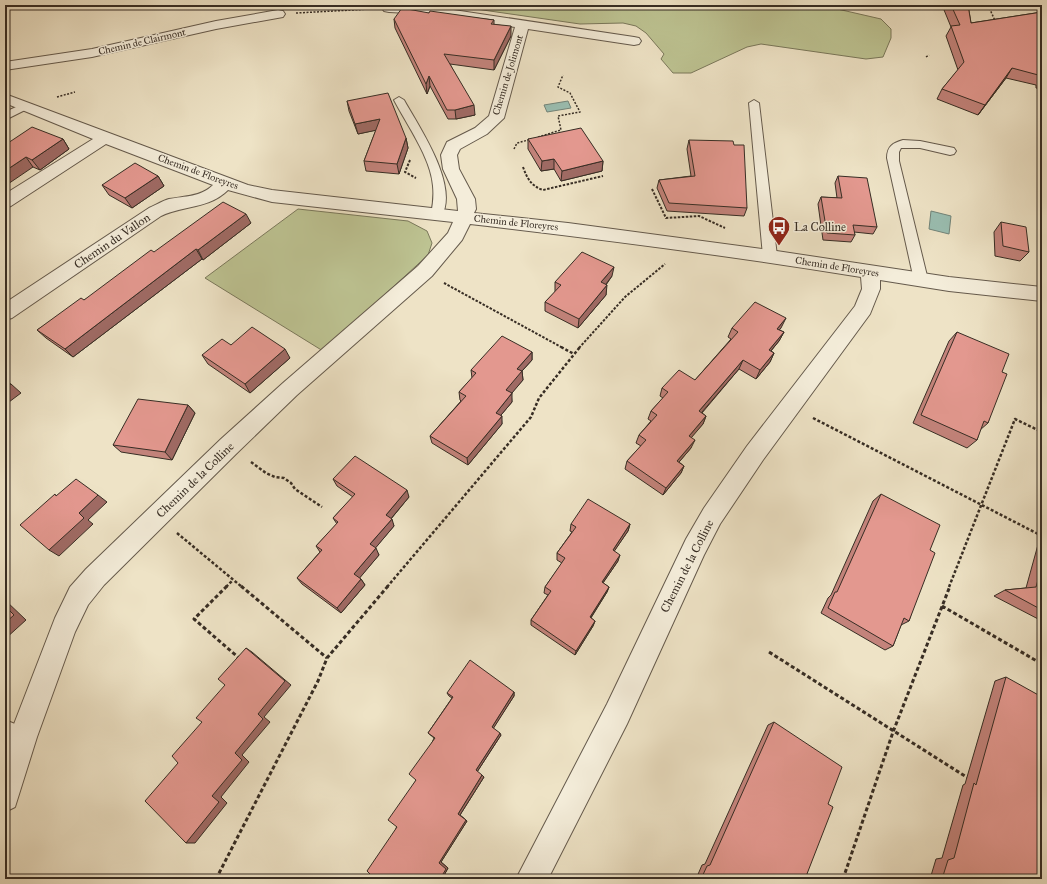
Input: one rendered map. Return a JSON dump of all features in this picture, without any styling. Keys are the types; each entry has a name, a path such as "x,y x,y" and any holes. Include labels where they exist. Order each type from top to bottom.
{"street":[{"name":"Chemin de Jolimont","path":"389,8 416,8 634,40"},
{"name":"Chemin de Clairmont","path":"5,66 92,53 216,25 278,14"},
{"name":"Chemin de Jolimont","path":"464,217 467,208 466,199 451,169 449,155 453,146 481,131 491,124 496,118 523,24"},
{"name":"Chemin de Floreyres","path":"5,98 105,138 225,183 245,190 272,196 583,231 770,256 921,280 1042,294"},
{"path":"5,202 105,138"},
{"name":"Chemin du Vallon","path":"5,313 155,212 170,205 204,199 214,194 225,183"},
{"name":"Chemin de la Colline","path":"5,797 14,734 79,596 95,577 229,446 290,389 425,272 456,236 464,217"},
{"name":"Chemin de la Colline","path":"531,879 617,714 695,547 730,488 863,309 870,289 870,272"}],"lane":[{"path":"399,100 435,169 440,194 437,214"},
{"path":"754,103 770,256"},
{"path":"5,117 25,106"},
{"path":"921,280 896,174 893,158 894,148 897,145 907,143 950,151"}],"path":[{"path":"988,5 998,26"},
{"path":"278,14 328,10 389,8"},
{"path":"514,149 517,143 561,130 558,116 580,112 570,93 558,87 558,84 563,76"},
{"path":"523,167 531,185 543,190 603,176"},
{"path":"652,189 666,218 699,216 713,221 729,230"},
{"path":"216,879 318,681 327,658 531,417 539,398 574,354 625,297 666,264"},
{"path":"425,272 574,354"},
{"path":"791,406 981,506 1042,536"},
{"path":"843,879 893,732 1014,419 1042,432"},
{"path":"229,446 266,472 291,482 295,488 322,507"},
{"path":"157,517 327,658"},
{"path":"233,580 194,619 239,658"},
{"path":"942,606 1042,664"},
{"path":"769,652 974,782"}],"green space":[{"path":"448,5 820,5 881,19 891,29 891,38 883,57 866,59 761,44 747,47 691,73 673,73 661,59 664,54 646,33 636,26 623,23 580,24"},
{"path":"298,209 408,221 427,231 432,243 428,255 323,351 205,278"}],"water":[{"path":"568,101 571,108 547,112 544,105"},
{"path":"931,211 951,216 949,234 929,229"}],"building":[{"path":"951,5 968,5 971,23 1042,12 1042,76 1012,68 985,105 942,89 964,62 951,26 960,25"},
{"path":"402,8 429,13 430,11 494,20 491,24 511,26 494,60 444,54 474,105 455,110 447,110 429,76 426,84 394,19"},
{"path":"388,93 406,138 397,164 364,161 380,119 355,124 347,101"},
{"path":"32,127 63,139 32,160 26,157 5,171 5,145"},
{"path":"581,128 603,161 562,171 554,159 542,161 528,139"},
{"path":"689,140 733,141 734,145 744,145 747,208 669,203 659,180 695,176"},
{"path":"135,163 158,176 125,198 102,185"},
{"path":"838,176 867,178 877,227 853,225 855,235 827,233 821,197 842,198"},
{"path":"223,202 246,214 198,250 196,249 65,349 37,330 81,298 84,300 151,250 154,252"},
{"path":"1001,222 1026,227 1029,252 1003,246"},
{"path":"582,252 614,267 601,282 607,285 579,319 545,302 561,285 555,282"},
{"path":"755,302 786,318 777,329 784,332 769,350 774,353 760,370 743,360 699,411 706,416 689,436 695,440 677,461 684,466 666,488 627,461 646,440 639,435 657,415 651,411 668,392 662,388 679,370 695,380 738,332 732,328"},
{"path":"252,327 285,349 245,384 202,355 222,339 231,345"},
{"path":"957,332 1009,354 1002,372 1007,374 988,423 984,421 977,440 921,415"},
{"path":"502,336 532,352 517,369 522,371 506,390 512,393 496,413 502,416 467,458 430,436 466,396 459,392 476,373 471,370"},
{"path":"5,380 11,384 5,389"},
{"path":"138,399 188,405 165,452 113,445"},
{"path":"355,456 407,490 386,515 392,519 370,544 376,548 354,574 361,579 337,608 297,578 322,550 316,546 338,522 333,518 355,494 333,479"},
{"path":"76,479 98,495 79,513 84,518 49,550 20,525 55,494 56,496"},
{"path":"881,494 940,525 930,550 935,553 909,621 904,618 893,646 828,608 835,592 837,592"},
{"path":"588,499 630,524 613,550 620,555 602,582 609,587 590,617 595,621 576,651 531,620 551,591 545,587 565,558 557,553 576,527 571,524"},
{"path":"1042,566 1042,610 1005,590 1036,587"},
{"path":"5,606 14,615 5,623"},
{"path":"246,648 285,681 258,714 263,719 235,753 242,760 212,796 219,802 186,843 145,801 178,763 172,756 202,722 196,718 225,685 218,679"},
{"path":"470,660 514,692 492,727 500,733 476,770 482,775 458,814 466,820 439,863 446,869 440,879 375,879 367,871 397,827 388,820 416,780 409,774 435,738 428,733 453,697 447,693"},
{"path":"1006,677 1042,697 1042,879 942,879 948,860 954,858 974,783 976,785"},
{"path":"774,722 842,767 828,804 833,807 805,879 701,879 707,866 710,865"}],"place":[{"name":"La Colline","path":"779,246"}]}
